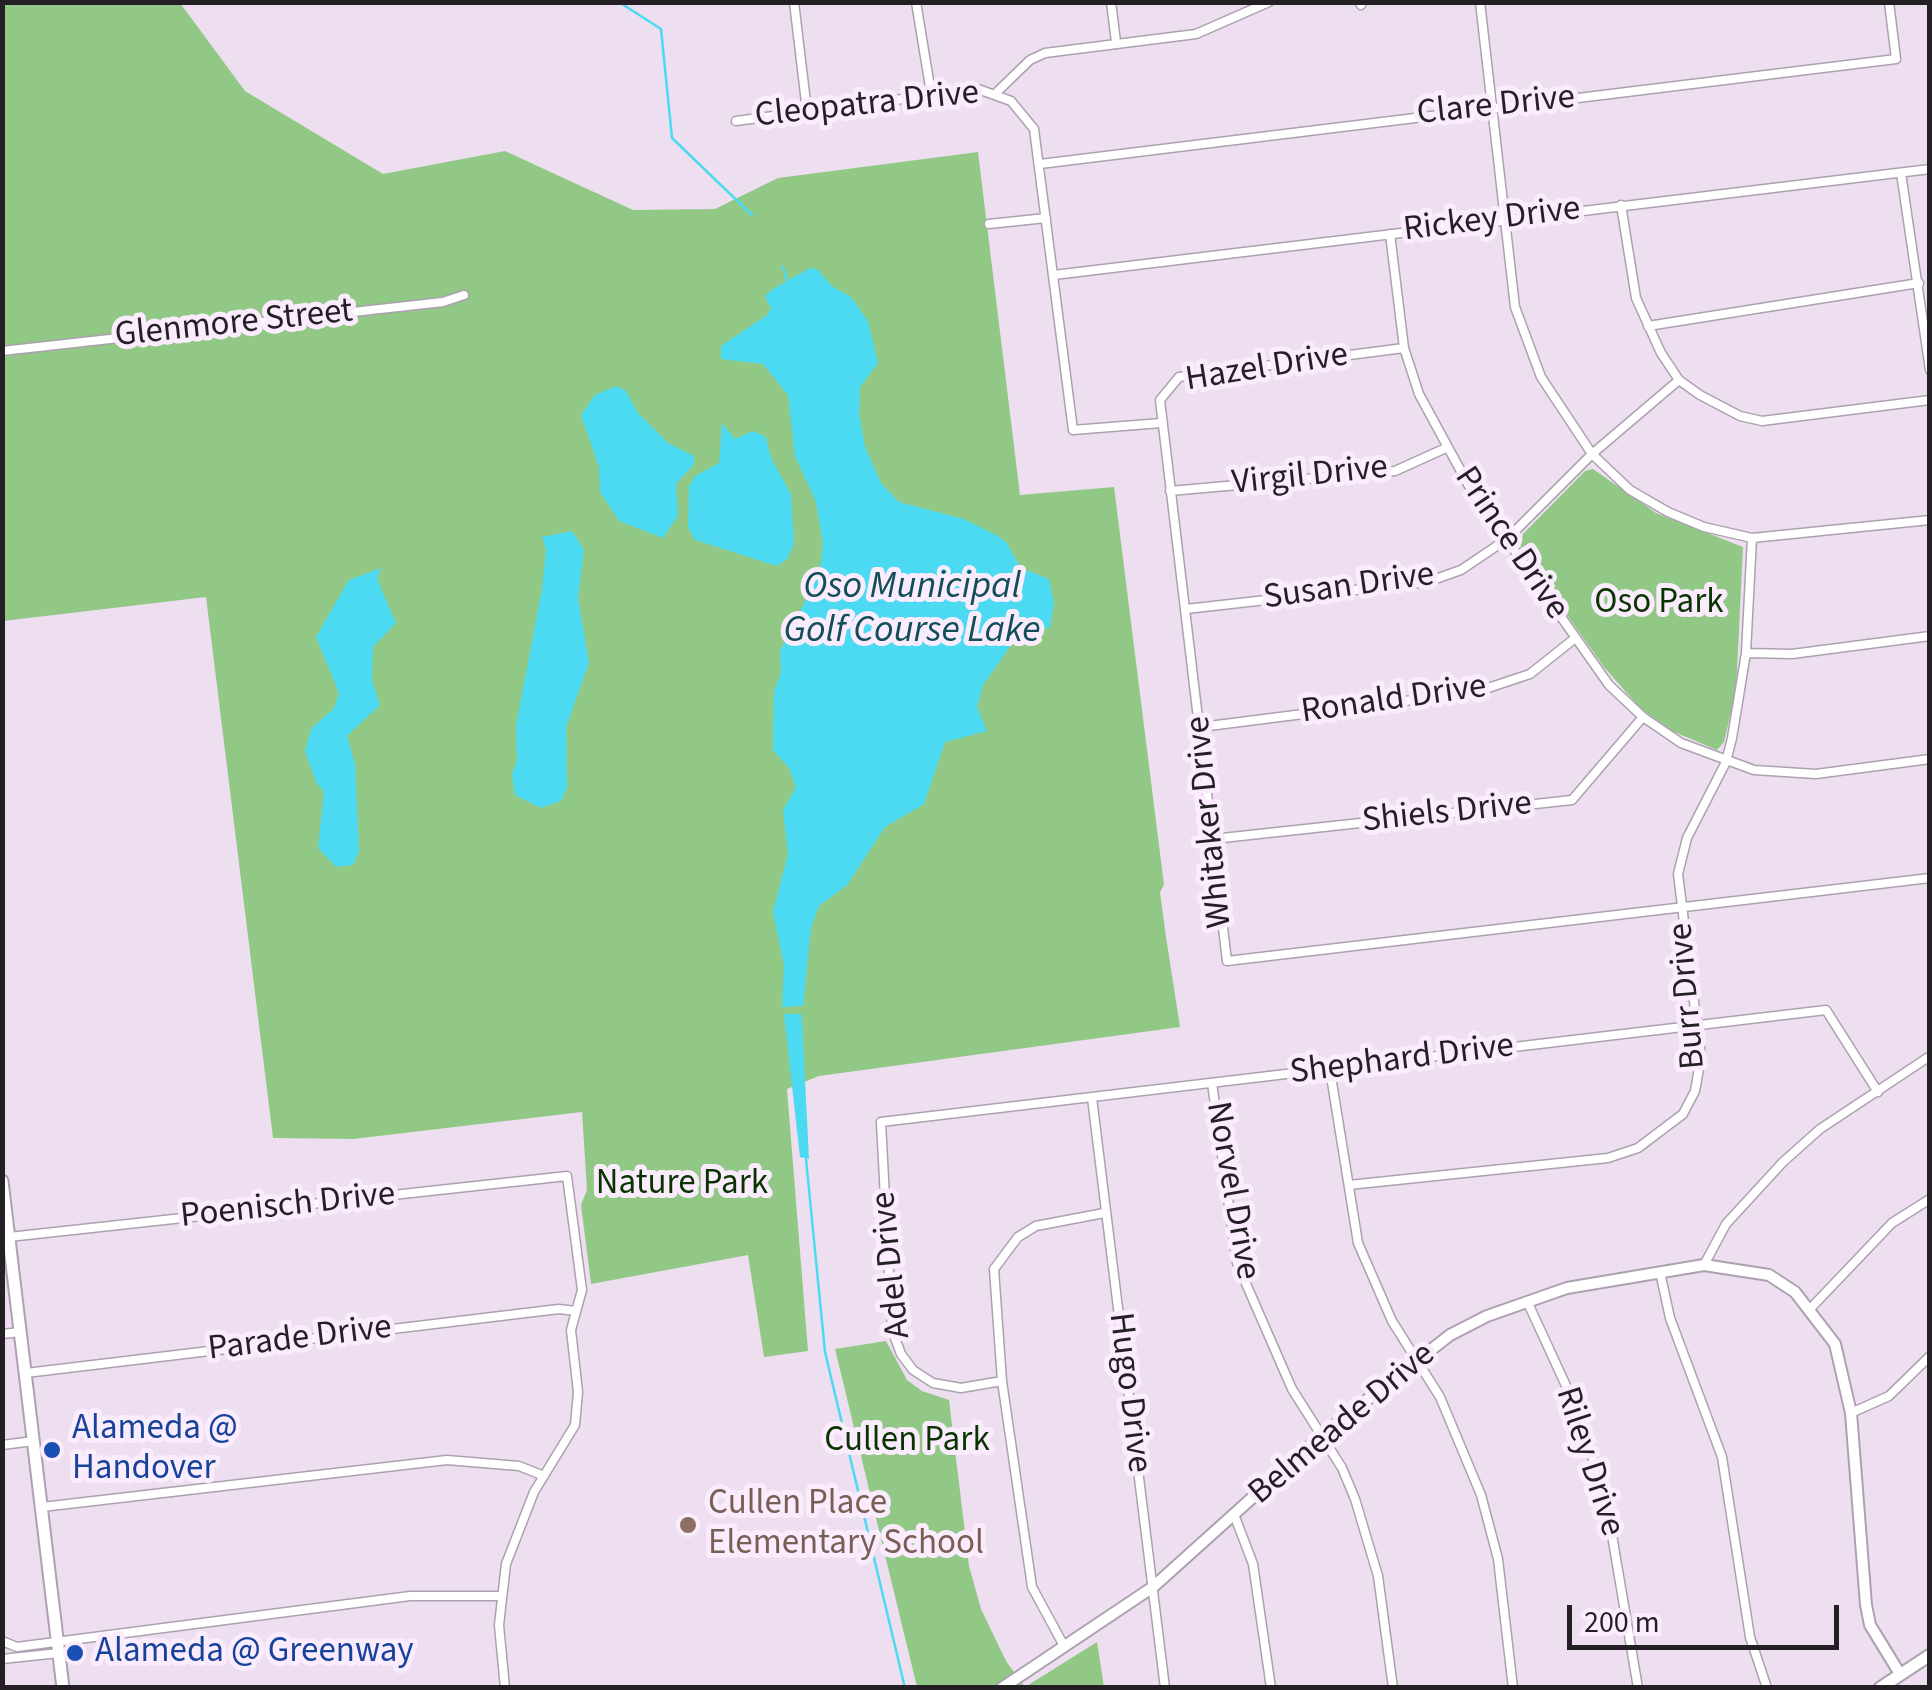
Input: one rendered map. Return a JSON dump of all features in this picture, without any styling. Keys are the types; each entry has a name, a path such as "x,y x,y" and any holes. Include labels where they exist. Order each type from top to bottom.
{"main road":[{"path":"2,1181 64,1688"},
{"path":"1880,1688 1930,1655"}],"street":[{"path":"794,2 808,111"},
{"path":"916,2 931,93"},
{"path":"1111,2 1116,42"},
{"path":"1161,422 1073,430 1034,130 1023,112 997,92 1030,60 1116,42 1196,34 1269,2"},
{"path":"1480,2 1515,308 1540,378 1592,454 1630,490 1668,512 1704,527 1752,538 1930,520"},
{"name":"Clare Drive","path":"1040,164 1896,58 1889,2"},
{"name":"Cleopatra Drive","path":"736,121 931,93 997,92"},
{"name":"Rickey Drive","path":"1054,275 1930,169"},
{"path":"1901,173 1930,370"},
{"path":"1621,205 1630,278 1648,326 1679,380 1721,407 1762,420 1930,400"},
{"path":"989,224 1046,218"},
{"name":"Prince Drive","path":"1390,234 1404,348 1419,394 1446,448 1609,685 1642,717 1681,744 1754,770 1816,774 1930,758"},
{"path":"1648,326 1919,283"},
{"name":"Glenmore Street","path":"2,352 443,302 464,295"},
{"name":"Hazel Drive","path":"1161,422 1160,400 1179,377 1404,348"},
{"name":"Susan Drive","path":"1186,609 1427,582 1461,570 1507,539 1592,454 1679,380"},
{"name":"Whitaker Drive","path":"1161,422 1227,961 1930,878"},
{"name":"Virgil Drive","path":"1170,491 1395,472 1446,448"},
{"name":"Burr Drive","path":"1349,1185 1608,1158 1638,1148 1670,1128 1690,1103 1700,1075 1698,1026 1682,908 1681,856 1726,762 1746,653 1752,538"},
{"path":"1746,653 1792,654 1930,636"},
{"name":"Ronald Drive","path":"1201,727 1476,692 1530,674 1574,639"},
{"name":"Shiels Drive","path":"1213,839 1572,800 1642,717"},
{"name":"Shephard Drive","path":"881,1122 1826,1010 1878,1092"},
{"path":"1704,1265 1726,1224 1783,1162 1820,1129 1930,1056"},
{"path":"1330,1070 1358,1243 1392,1321 1440,1397 1482,1495 1498,1559 1513,1688"},
{"name":"Norvel Drive","path":"1212,1083 1237,1263 1292,1389 1342,1468 1368,1538 1385,1617 1393,1688"},
{"name":"Hugo Drive","path":"1092,1098 1164,1688"},
{"name":"Adel Drive","path":"881,1122 892,1330 900,1354 913,1370 933,1383 961,1388 1002,1382"},
{"name":"Poenisch Drive","path":"6,1228 567,1176 582,1290 575,1311"},
{"path":"1809,1310 1892,1223 1930,1199"},
{"path":"1064,1646 1032,1586 1002,1382 994,1270 1003,1254 1036,1226 1104,1213"},
{"name":"Belmeade Drive","path":"1002,1688 1154,1586 1236,1517 1322,1434 1416,1358 1487,1316 1526,1301 1618,1276 1704,1265 1769,1275 1794,1292 1835,1344 1852,1413 1866,1605 1870,1625 1900,1674"},
{"path":"1660,1272 1670,1318 1722,1458 1747,1621 1767,1688"},
{"name":"Riley Drive","path":"1526,1301 1574,1403 1605,1494 1638,1688"},
{"name":"Parade Drive","path":"26,1373 560,1309 575,1311"},
{"path":"505,1688 500,1596 514,1536 575,1425 578,1392 571,1330 575,1311"},
{"path":"2,1334 20,1332"},
{"path":"1852,1413 1889,1396 1930,1356"},
{"path":"2,1445 34,1441"},
{"path":"42,1506 447,1460 519,1466 544,1476"},
{"path":"1236,1517 1254,1564 1271,1688"},
{"path":"2,1659 59,1647 410,1596 500,1596"},
{"path":"2,1641 17,1647 59,1647"}],"green space":[{"name":"Nature Park","path":"2,3 180,3 245,91 383,174 505,151 633,210 715,209 778,178 978,152 1020,495 1114,487 1164,885 1160,892 1180,1027 819,1076 787,1089 808,1351 764,1357 748,1255 591,1284 581,1205 587,1190 582,1112 353,1139 273,1138 206,597 3,621"},
{"name":"Oso Park","path":"1593,469 1656,513 1743,547 1736,691 1724,742 1717,750 1672,731 1640,708 1604,667 1520,549 1523,534 1585,471"},
{"name":"Cullen Park","path":"886,1341 907,1380 922,1391 949,1400 969,1566 981,1609 1006,1661 1025,1687 917,1687 835,1349"},
{"path":"1097,1642 1104,1687 1025,1687"}],"water":[{"name":"Oso Municipal Golf Course Lake","path":"810,268 817,269 833,287 851,297 868,321 878,363 860,387 859,413 865,447 881,483 899,502 964,519 996,535 1006,542 1021,568 1049,579 1054,603 1050,627 1014,641 983,685 977,707 987,731 945,742 924,804 885,827 847,885 819,906 811,928 803,1006 782,1007 784,965 773,912 788,854 783,810 796,787 789,768 773,750 774,691 781,673 780,651 820,572 823,544 816,502 795,456 788,395 763,364 721,359 721,346 767,315 771,309 765,296"},
{"path":"616,386 626,391 638,413 668,443 694,456 694,464 676,484 678,516 663,538 619,521 600,492 599,467 581,415 595,395"},
{"path":"722,423 735,439 753,431 766,437 771,458 791,494 794,544 787,559 777,566 695,540 688,527 689,486 695,476 719,463"},
{"path":"572,531 584,550 578,598 589,663 566,727 567,787 561,801 541,808 515,795 512,774 517,761 516,726 542,589 546,549 542,537"},
{"path":"381,568 377,579 396,623 373,647 372,681 380,705 347,736 355,764 359,851 353,865 336,867 318,848 324,792 316,782 305,751 311,729 334,708 339,693 316,637 349,580"},
{"path":"784,1014 801,1014 802,1019 809,1159 800,1157"}],"waterway":[{"path":"619,2 661,29 672,138 752,215"},
{"path":"783,267 788,283"},
{"path":"806,1159 825,1352 905,1688"}],"place":[{"name":"Alameda @ Handover","path":"52,1450"},
{"name":"Cullen Place Elementary School","path":"688,1525"},
{"name":"Alameda @ Greenway","path":"75,1653"}]}
